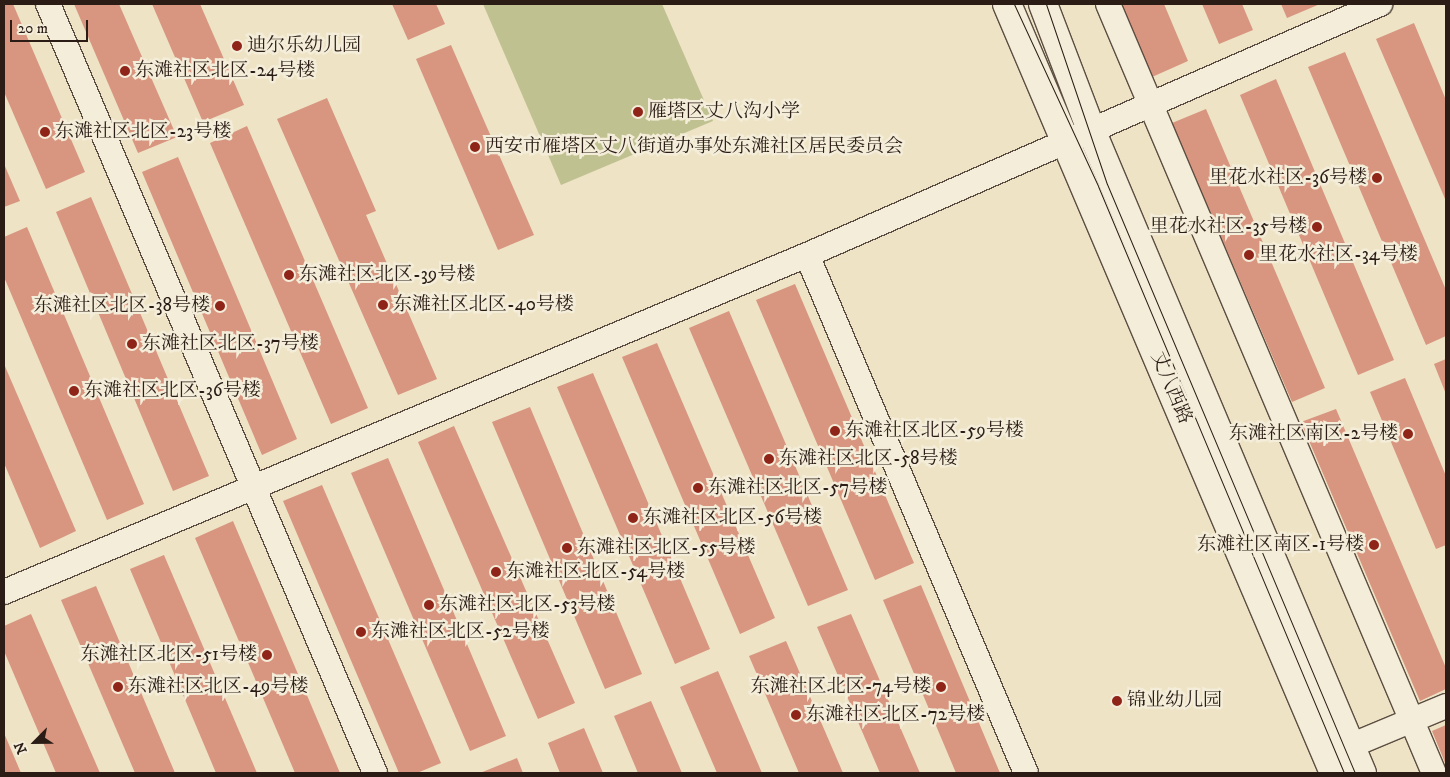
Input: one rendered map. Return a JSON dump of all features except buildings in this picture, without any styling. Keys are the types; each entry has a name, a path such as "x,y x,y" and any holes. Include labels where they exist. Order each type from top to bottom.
{"main road":[{"name":"丈八西路","path":"1007,4 1334,773"},
{"name":"丈八西路","path":"1043,4 1091,130 1362,773"}],"street":[{"path":"48,4 375,773"},
{"path":"1108,4 1434,773"},
{"path":"4,592 807,254 1380,4"},
{"path":"807,254 1026,773"},
{"path":"1350,746 1446,706"}],"green space":[{"path":"483,4 662,4 713,121 561,185"}],"tram line":[{"path":"1014,4 1098,186 1344,773"},
{"path":"1046,4 1107,184 1355,773"}],"place":[{"name":"迪尔乐幼儿园","path":"237,46"},
{"name":"东滩社区北区-24号楼","path":"125,71"},
{"name":"雁塔区丈八沟小学","path":"638,112"},
{"name":"东滩社区北区-23号楼","path":"45,132"},
{"name":"西安市雁塔区丈八街道办事处东滩社区居民委员会","path":"475,147"},
{"name":"里花水社区-36号楼","path":"1377,178"},
{"name":"里花水社区-35号楼","path":"1317,227"},
{"name":"里花水社区-34号楼","path":"1249,255"},
{"name":"东滩社区北区-39号楼","path":"289,275"},
{"name":"东滩社区北区-40号楼","path":"383,305"},
{"name":"东滩社区北区-38号楼","path":"220,306"},
{"name":"东滩社区北区-37号楼","path":"132,344"},
{"name":"东滩社区北区-36号楼","path":"74,391"},
{"name":"东滩社区北区-59号楼","path":"835,431"},
{"name":"东滩社区南区-2号楼","path":"1408,434"},
{"name":"东滩社区北区-58号楼","path":"769,459"},
{"name":"东滩社区北区-57号楼","path":"698,488"},
{"name":"东滩社区北区-56号楼","path":"633,518"},
{"name":"东滩社区南区-1号楼","path":"1374,545"},
{"name":"东滩社区北区-55号楼","path":"567,548"},
{"name":"东滩社区北区-54号楼","path":"496,572"},
{"name":"东滩社区北区-53号楼","path":"429,605"},
{"name":"东滩社区北区-52号楼","path":"361,632"},
{"name":"东滩社区北区-51号楼","path":"267,655"},
{"name":"东滩社区北区-49号楼","path":"118,687"},
{"name":"东滩社区北区-74号楼","path":"941,687"},
{"name":"锦业幼儿园","path":"1117,701"},
{"name":"东滩社区北区-72号楼","path":"796,715"}]}
